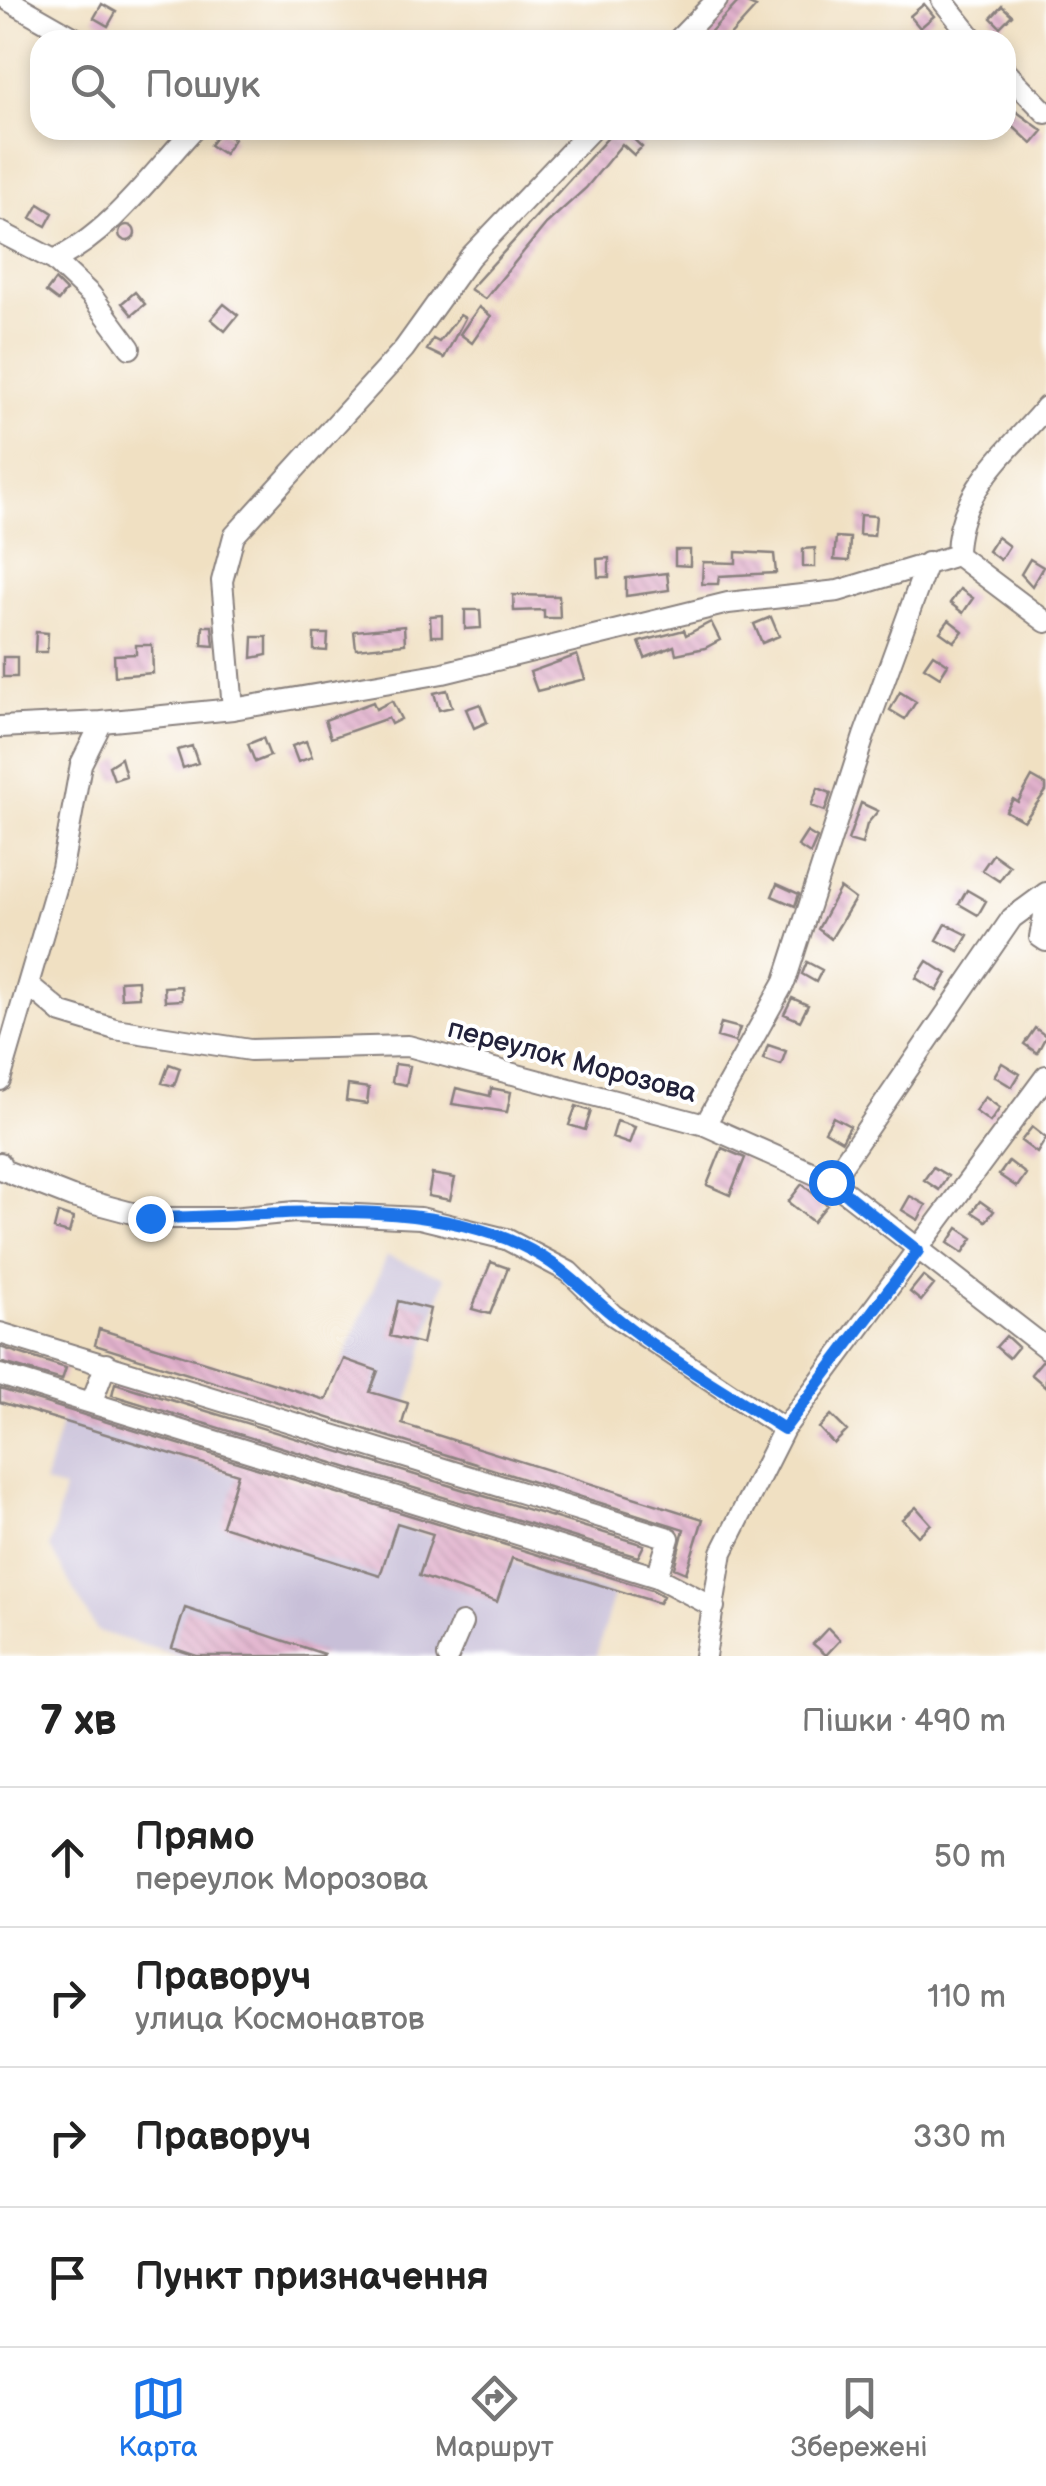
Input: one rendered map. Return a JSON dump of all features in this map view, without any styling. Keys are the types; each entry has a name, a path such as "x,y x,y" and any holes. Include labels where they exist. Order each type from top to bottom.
{"street":[{"path":"8,0 60,30"},
{"path":"688,30 717,0"},
{"path":"942,0 966,30"},
{"path":"1016,82 1046,113"},
{"path":"54,260 70,253 124,205 183,140"},
{"path":"233,710 222,582 234,536 404,349 470,257 581,140"},
{"path":"0,232 54,260 91,295 130,348"},
{"path":"957,555 962,515 990,467 1046,407"},
{"path":"0,727 233,710 443,673 728,603 838,591 957,555"},
{"path":"957,555 1046,622"},
{"path":"706,1124 785,981 864,736 928,564"},
{"path":"0,1080 10,1030 30,986 62,868 81,764 102,722"},
{"path":"831,1182 1012,918 1046,893"},
{"path":"1046,905 1040,937 1046,941"},
{"name":"переулок Морозова","path":"30,986 62,1014 116,1029 250,1050 408,1046 706,1124 831,1182 1046,1348"},
{"path":"705,1656 722,1552 784,1429 1046,1076"},
{"path":"0,1163 3,1170 72,1197 150,1218 232,1218 296,1212 420,1218 506,1238 569,1272 613,1315 784,1429"},
{"path":"0,1332 669,1538 657,1578"},
{"path":"92,1401 106,1364"},
{"path":"0,1374 657,1578 714,1607"},
{"path":"448,1656 462,1623"}],"shaded area":[{"path":"387,1256 445,1277 402,1424 326,1400"},
{"path":"62,1420 614,1594 596,1656 179,1656 97,1631 50,1548 64,1489 44,1484"}],"building":[{"path":"740,0 756,7 735,30 712,30"},
{"path":"102,4 116,12 108,26 94,18"},
{"path":"924,4 934,16 920,28 910,16"},
{"path":"1002,6 1012,15 1000,27 991,18"},
{"path":"1016,111 1043,131 1032,144 1016,129"},
{"path":"214,140 233,140 224,154 210,145"},
{"path":"606,140 635,140 642,147 634,155 622,144 586,188 546,224 485,299 470,289"},
{"path":"39,204 53,213 46,226 31,218"},
{"path":"127,225 135,233 127,241 119,233"},
{"path":"55,280 66,291 58,301 46,292"},
{"path":"135,292 145,304 132,315 122,303"},
{"path":"224,304 238,315 225,331 211,319"},
{"path":"479,307 491,316 472,343 460,334"},
{"path":"460,315 465,318 444,358 427,350 433,339 439,342"},
{"path":"860,515 876,516 874,536 859,535"},
{"path":"836,537 850,538 849,561 834,560"},
{"path":"997,537 1009,546 1000,560 988,551"},
{"path":"815,548 815,567 803,567 803,549"},
{"path":"675,550 690,550 690,566 675,565"},
{"path":"736,552 774,554 776,573 719,576 718,584 702,584 703,562 736,563"},
{"path":"609,558 609,577 598,577 597,559"},
{"path":"1030,559 1043,567 1032,586 1021,574"},
{"path":"667,573 669,590 626,596 626,578"},
{"path":"960,589 973,598 963,613 950,603"},
{"path":"513,595 559,596 560,618 544,618 544,610 514,611"},
{"path":"465,610 480,610 481,628 465,629"},
{"path":"442,615 442,636 431,636 430,616"},
{"path":"771,617 779,636 762,643 754,624"},
{"path":"949,620 963,631 954,642 940,632"},
{"path":"711,622 720,640 705,648 676,654 674,646 645,658 639,642 684,630 686,635"},
{"path":"203,626 212,626 214,646 202,645"},
{"path":"404,626 405,644 356,649 354,631"},
{"path":"36,632 48,633 47,652 35,652"},
{"path":"314,634 328,634 327,651 314,650"},
{"path":"253,637 267,637 267,655 252,658"},
{"path":"136,645 152,645 153,673 115,676 114,655 136,654"},
{"path":"933,654 948,664 940,677 924,667"},
{"path":"577,655 585,679 537,691 530,672"},
{"path":"3,657 17,657 17,677 3,677"},
{"path":"447,690 452,707 439,710 434,693"},
{"path":"900,692 916,702 905,719 890,710"},
{"path":"392,701 401,719 391,724 388,718 331,738 325,720 373,702 376,709"},
{"path":"480,704 487,722 474,728 466,709"},
{"path":"263,738 270,756 255,762 248,744"},
{"path":"306,741 312,757 298,762 292,746"},
{"path":"192,746 198,763 183,768 177,750"},
{"path":"121,758 126,776 114,780 109,766"},
{"path":"1032,777 1046,785 1046,791 1024,821 1006,811 1013,799 1018,802"},
{"path":"818,788 831,793 825,811 811,806"},
{"path":"861,803 878,811 867,824 862,844 848,840"},
{"path":"807,832 817,838 810,854 798,846"},
{"path":"993,854 1010,866 999,881 982,870"},
{"path":"777,884 799,894 795,906 772,896"},
{"path":"840,888 855,899 831,939 818,929"},
{"path":"967,890 986,901 978,915 959,904"},
{"path":"946,924 968,935 959,951 937,940"},
{"path":"927,961 947,974 937,991 916,978"},
{"path":"807,962 822,970 816,982 802,974"},
{"path":"138,980 139,997 121,998 120,981"},
{"path":"181,986 182,1000 165,1001 164,987"},
{"path":"792,998 808,1005 800,1021 784,1014"},
{"path":"721,1023 740,1028 735,1042 717,1037"},
{"path":"1035,1028 1046,1036 1037,1053 1024,1044"},
{"path":"768,1045 786,1051 781,1065 763,1059"},
{"path":"1002,1063 1020,1074 1012,1087 994,1076"},
{"path":"169,1064 180,1068 174,1086 162,1083"},
{"path":"395,1064 410,1066 406,1085 392,1082"},
{"path":"348,1085 369,1088 367,1104 346,1101"},
{"path":"456,1088 490,1096 491,1088 511,1092 507,1112 452,1104"},
{"path":"985,1097 1000,1108 990,1122 975,1111"},
{"path":"576,1106 591,1111 585,1130 569,1125"},
{"path":"833,1117 850,1126 842,1141 825,1131"},
{"path":"617,1121 635,1127 629,1144 612,1138"},
{"path":"1032,1127 1046,1138 1037,1153 1021,1141"},
{"path":"722,1148 745,1158 730,1195 707,1185"},
{"path":"1009,1161 1026,1174 1017,1187 999,1175"},
{"path":"933,1167 948,1176 939,1190 924,1180"},
{"path":"432,1174 455,1178 450,1200 428,1196"},
{"path":"802,1184 827,1205 813,1222 788,1202"},
{"path":"910,1196 926,1205 918,1220 902,1210"},
{"path":"980,1201 994,1211 986,1221 972,1212"},
{"path":"58,1213 73,1218 69,1233 54,1229"},
{"path":"958,1228 973,1238 963,1253 948,1243"},
{"path":"491,1262 508,1268 490,1314 472,1309"},
{"path":"923,1276 934,1285 921,1301 910,1292"},
{"path":"398,1301 430,1309 422,1344 390,1336"},
{"path":"99,1329 326,1400 344,1359 378,1371 370,1392 408,1403 402,1424 703,1519 686,1573 674,1568 684,1529 95,1345"},
{"path":"1006,1336 1018,1347 1009,1358 996,1347"},
{"path":"0,1347 66,1368 62,1380 0,1362"},
{"path":"1042,1361 1046,1362 1046,1387 1031,1374"},
{"path":"115,1383 644,1545 638,1557 112,1395"},
{"path":"0,1389 663,1596 659,1603 512,1558 497,1602 419,1576 433,1534 397,1523 380,1576 222,1526 238,1474 0,1402"},
{"path":"831,1415 847,1431 834,1444 819,1428"},
{"path":"916,1507 931,1524 918,1536 902,1519"},
{"path":"185,1608 324,1654 197,1656 172,1648"},
{"path":"828,1628 840,1640 826,1655 813,1644"}],"route":[{"path":"150,1218 232,1218 296,1212 420,1218 506,1238 569,1272 613,1315 784,1429 918,1251 831,1182"}]}
